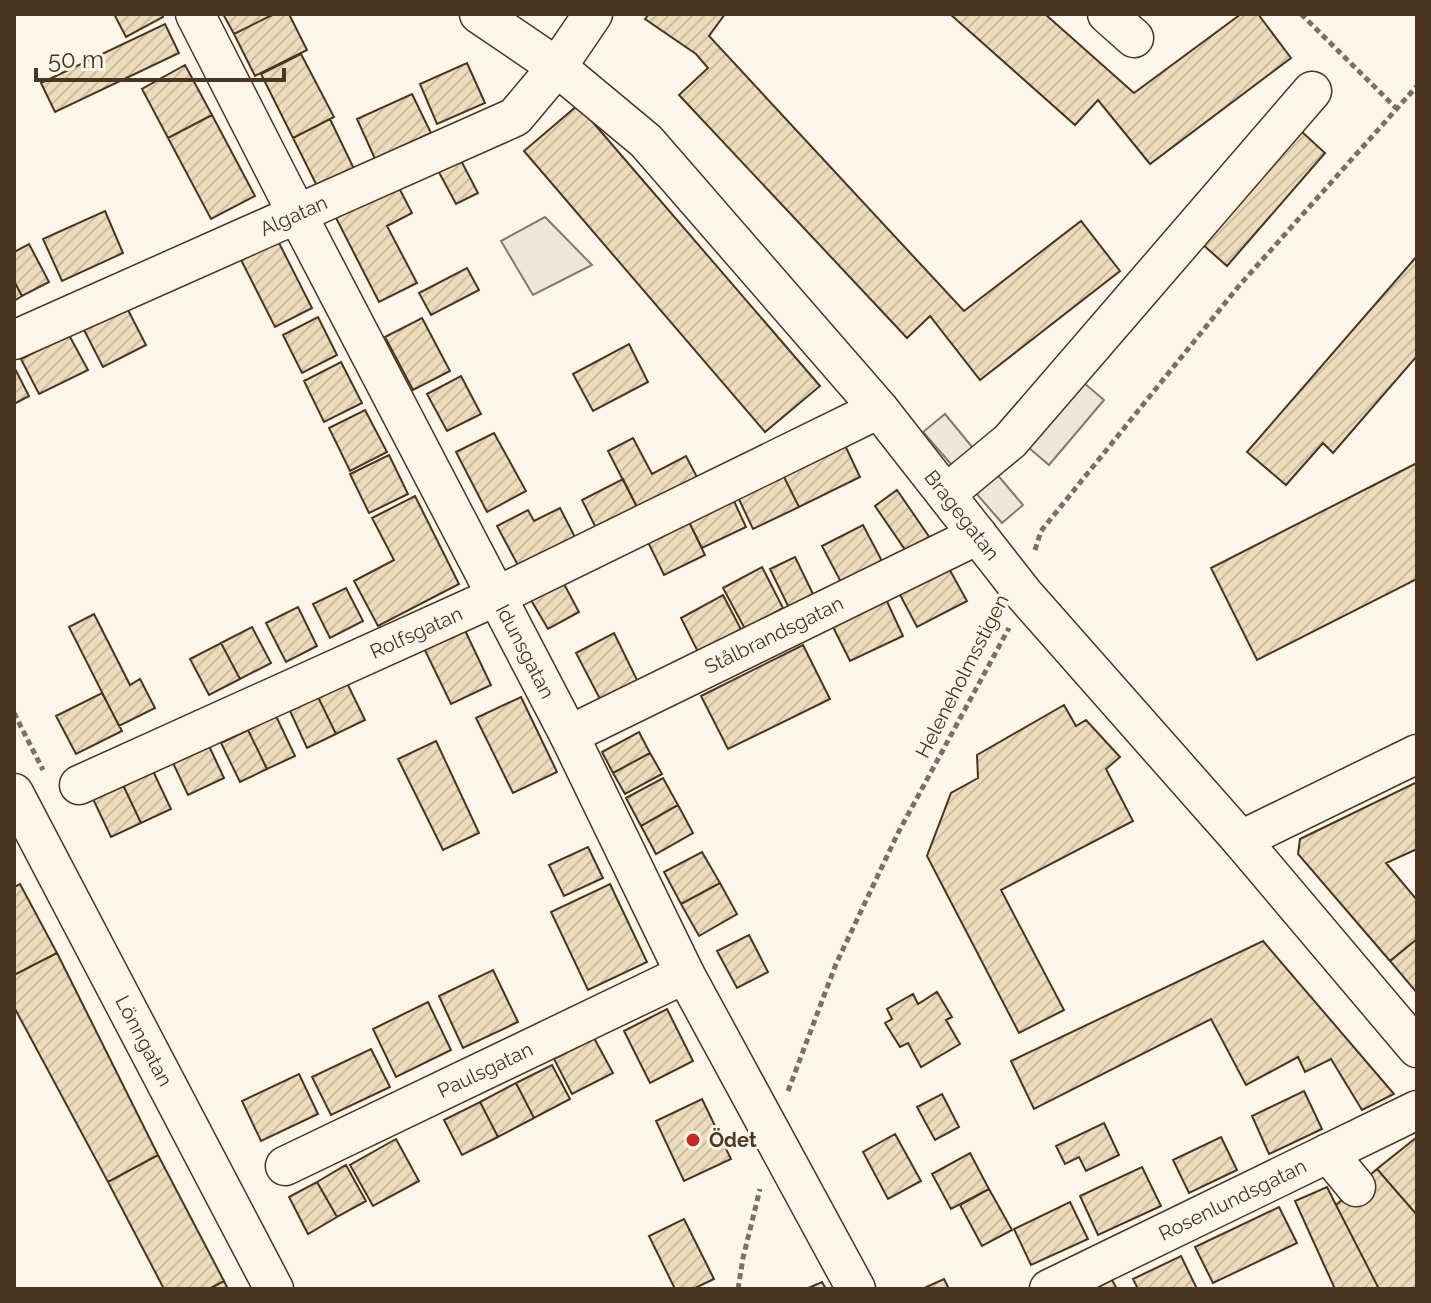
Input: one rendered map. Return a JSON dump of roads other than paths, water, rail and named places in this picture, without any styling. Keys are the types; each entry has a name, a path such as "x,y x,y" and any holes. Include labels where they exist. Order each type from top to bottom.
{"street":[{"name":"Idunsgatan","path":"195,14 569,735 685,974 856,1289"},
{"name":"Bragegatan","path":"479,14 557,67 646,141 879,409 1023,593 1241,840 1417,1048"},
{"name":"Algatan","path":"14,340 515,117 557,67 593,14"},
{"path":"946,494 1010,441 1312,91"},
{"name":"Rolfsgatan","path":"36,801 497,596 879,409"},
{"name":"Stålbrandsgatan","path":"569,735 978,535"},
{"path":"1241,840 1417,754"},
{"name":"Lönngatan","path":"36,801 274,1289"},
{"name":"Paulsgatan","path":"285,1166 685,974"},
{"name":"Rosenlundsgatan","path":"1049,1289 1417,1110"},
{"path":"1328,1153 1356,1187"}],"place":[{"name":"Ödet","path":"693,1140"}]}
